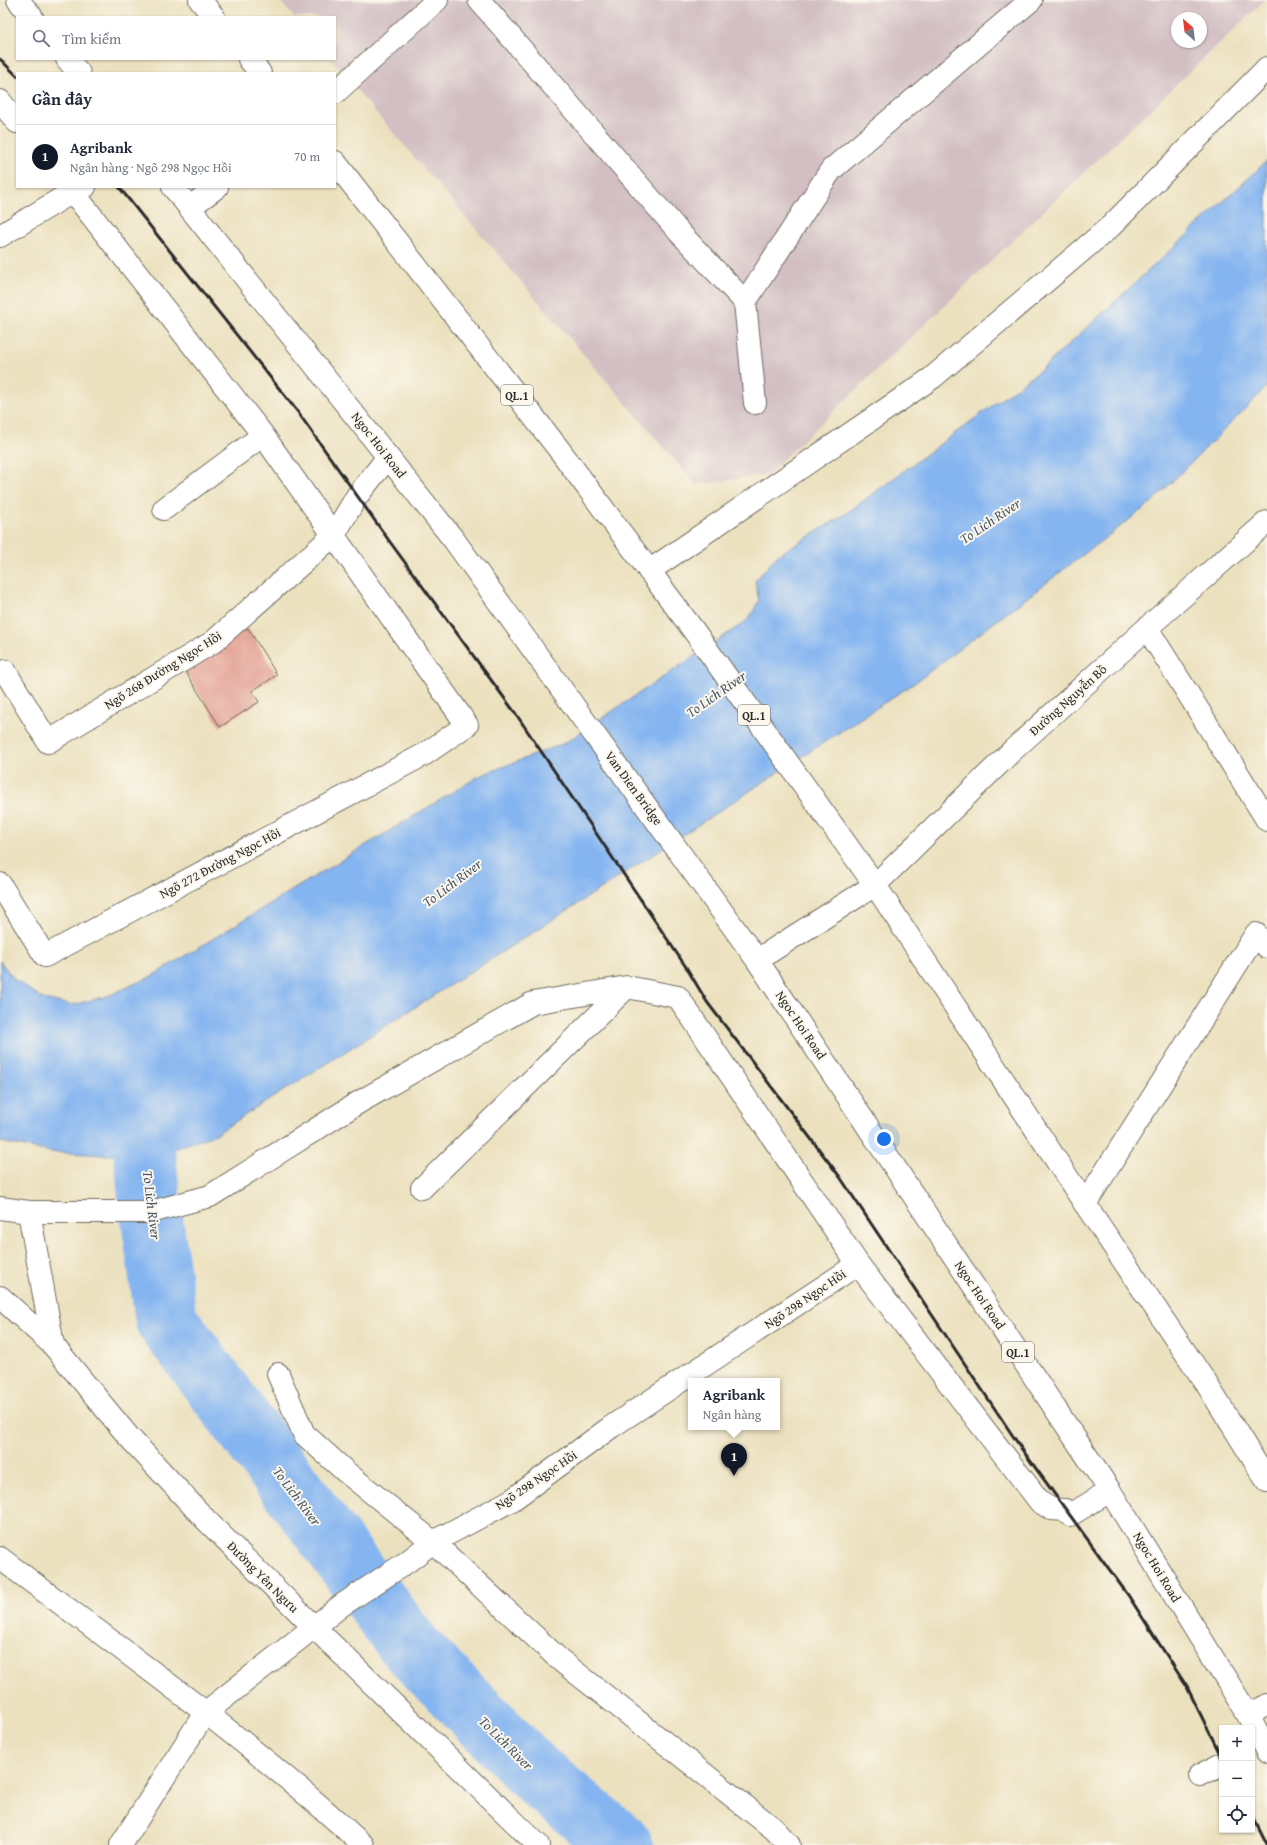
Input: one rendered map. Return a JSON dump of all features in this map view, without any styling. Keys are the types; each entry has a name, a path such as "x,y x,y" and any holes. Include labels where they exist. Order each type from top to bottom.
{"main road":[{"path":"18,0 31,16"},
{"path":"200,0 213,16"},
{"path":"336,92 437,0"},
{"path":"479,0 675,227 745,302 755,403"},
{"path":"745,302 831,170 1031,0"},
{"path":"68,60 77,72"},
{"path":"250,60 259,72"},
{"path":"649,571 932,378 1111,226 1267,68"},
{"path":"0,101 16,121"},
{"name":"QL.1","path":"336,163 561,452 694,631 875,885 1085,1204 1206,1383 1267,1482"},
{"name":"Ngoc Hoi Road","path":"174,188 454,540 577,709"},
{"path":"190,208 216,188"},
{"path":"0,236 75,189 263,436 334,535 357,496 388,457"},
{"path":"164,509 263,436"},
{"name":"Đường Nguyễn Bồ","path":"757,960 875,885 1013,750 1147,628 1267,522"},
{"name":"Ngõ 268 Đường Ngọc Hồi","path":"5,671 48,742 213,642 334,535"},
{"name":"Ngõ 272 Đường Ngọc Hồi","path":"0,884 45,956 425,754 467,725 334,535"},
{"path":"1147,628 1267,820"},
{"name":"Van Dien Bridge","path":"577,709 691,868"},
{"name":"Ngoc Hoi Road","path":"691,868 757,960 1110,1491 1248,1715 1261,1748"},
{"path":"1085,1204 1256,934 1267,947"},
{"path":"422,1188 627,987"},
{"path":"0,1208 29,1212 151,1212 210,1196 356,1104 533,1003 627,987 678,997 858,1264"},
{"path":"29,1212 53,1345"},
{"name":"Ngõ 298 Ngọc Hồi","path":"121,1845 205,1713 314,1627 342,1605 433,1542 512,1500 611,1427 858,1264 1040,1502 1051,1509 1065,1510 1070,1515 1110,1491"},
{"name":"Đường Yên Ngưu","path":"0,1297 53,1345 128,1436 206,1520 538,1845"},
{"path":"278,1374 304,1434 346,1472 433,1542 560,1660 774,1829 789,1845"},
{"path":"0,1558 205,1713 315,1800 363,1845"},
{"path":"1248,1715 1267,1704"},
{"path":"1200,1775 1219,1766"}],"shaded area":[{"path":"279,0 1265,0 768,474 696,485 331,60 336,60 336,16 293,16"}],"water":[{"path":"1267,161 1267,387 1151,503 916,682 576,905 214,1135 161,1153 104,1155 51,1152 0,1142 0,961 14,979 43,999 72,1005 108,996 152,976 479,776 565,743 748,620 759,601 755,581 778,555 844,515 1042,369"}],"building":[{"path":"248,628 277,675 252,691 259,702 220,727 183,668"}],"waterway":[{"name":"To Lich River","path":"135,1068 151,1212 166,1320 411,1648 537,1775 622,1845"}],"railway":[{"path":"0,59 16,75"},
{"path":"120,188 297,411 390,542 516,714 686,967 707,1002 840,1177 1021,1448 1128,1595 1187,1687 1219,1752"},
{"path":"1255,1820 1267,1844"}],"place":[{"name":"Agribank","path":"734,1476"}]}
